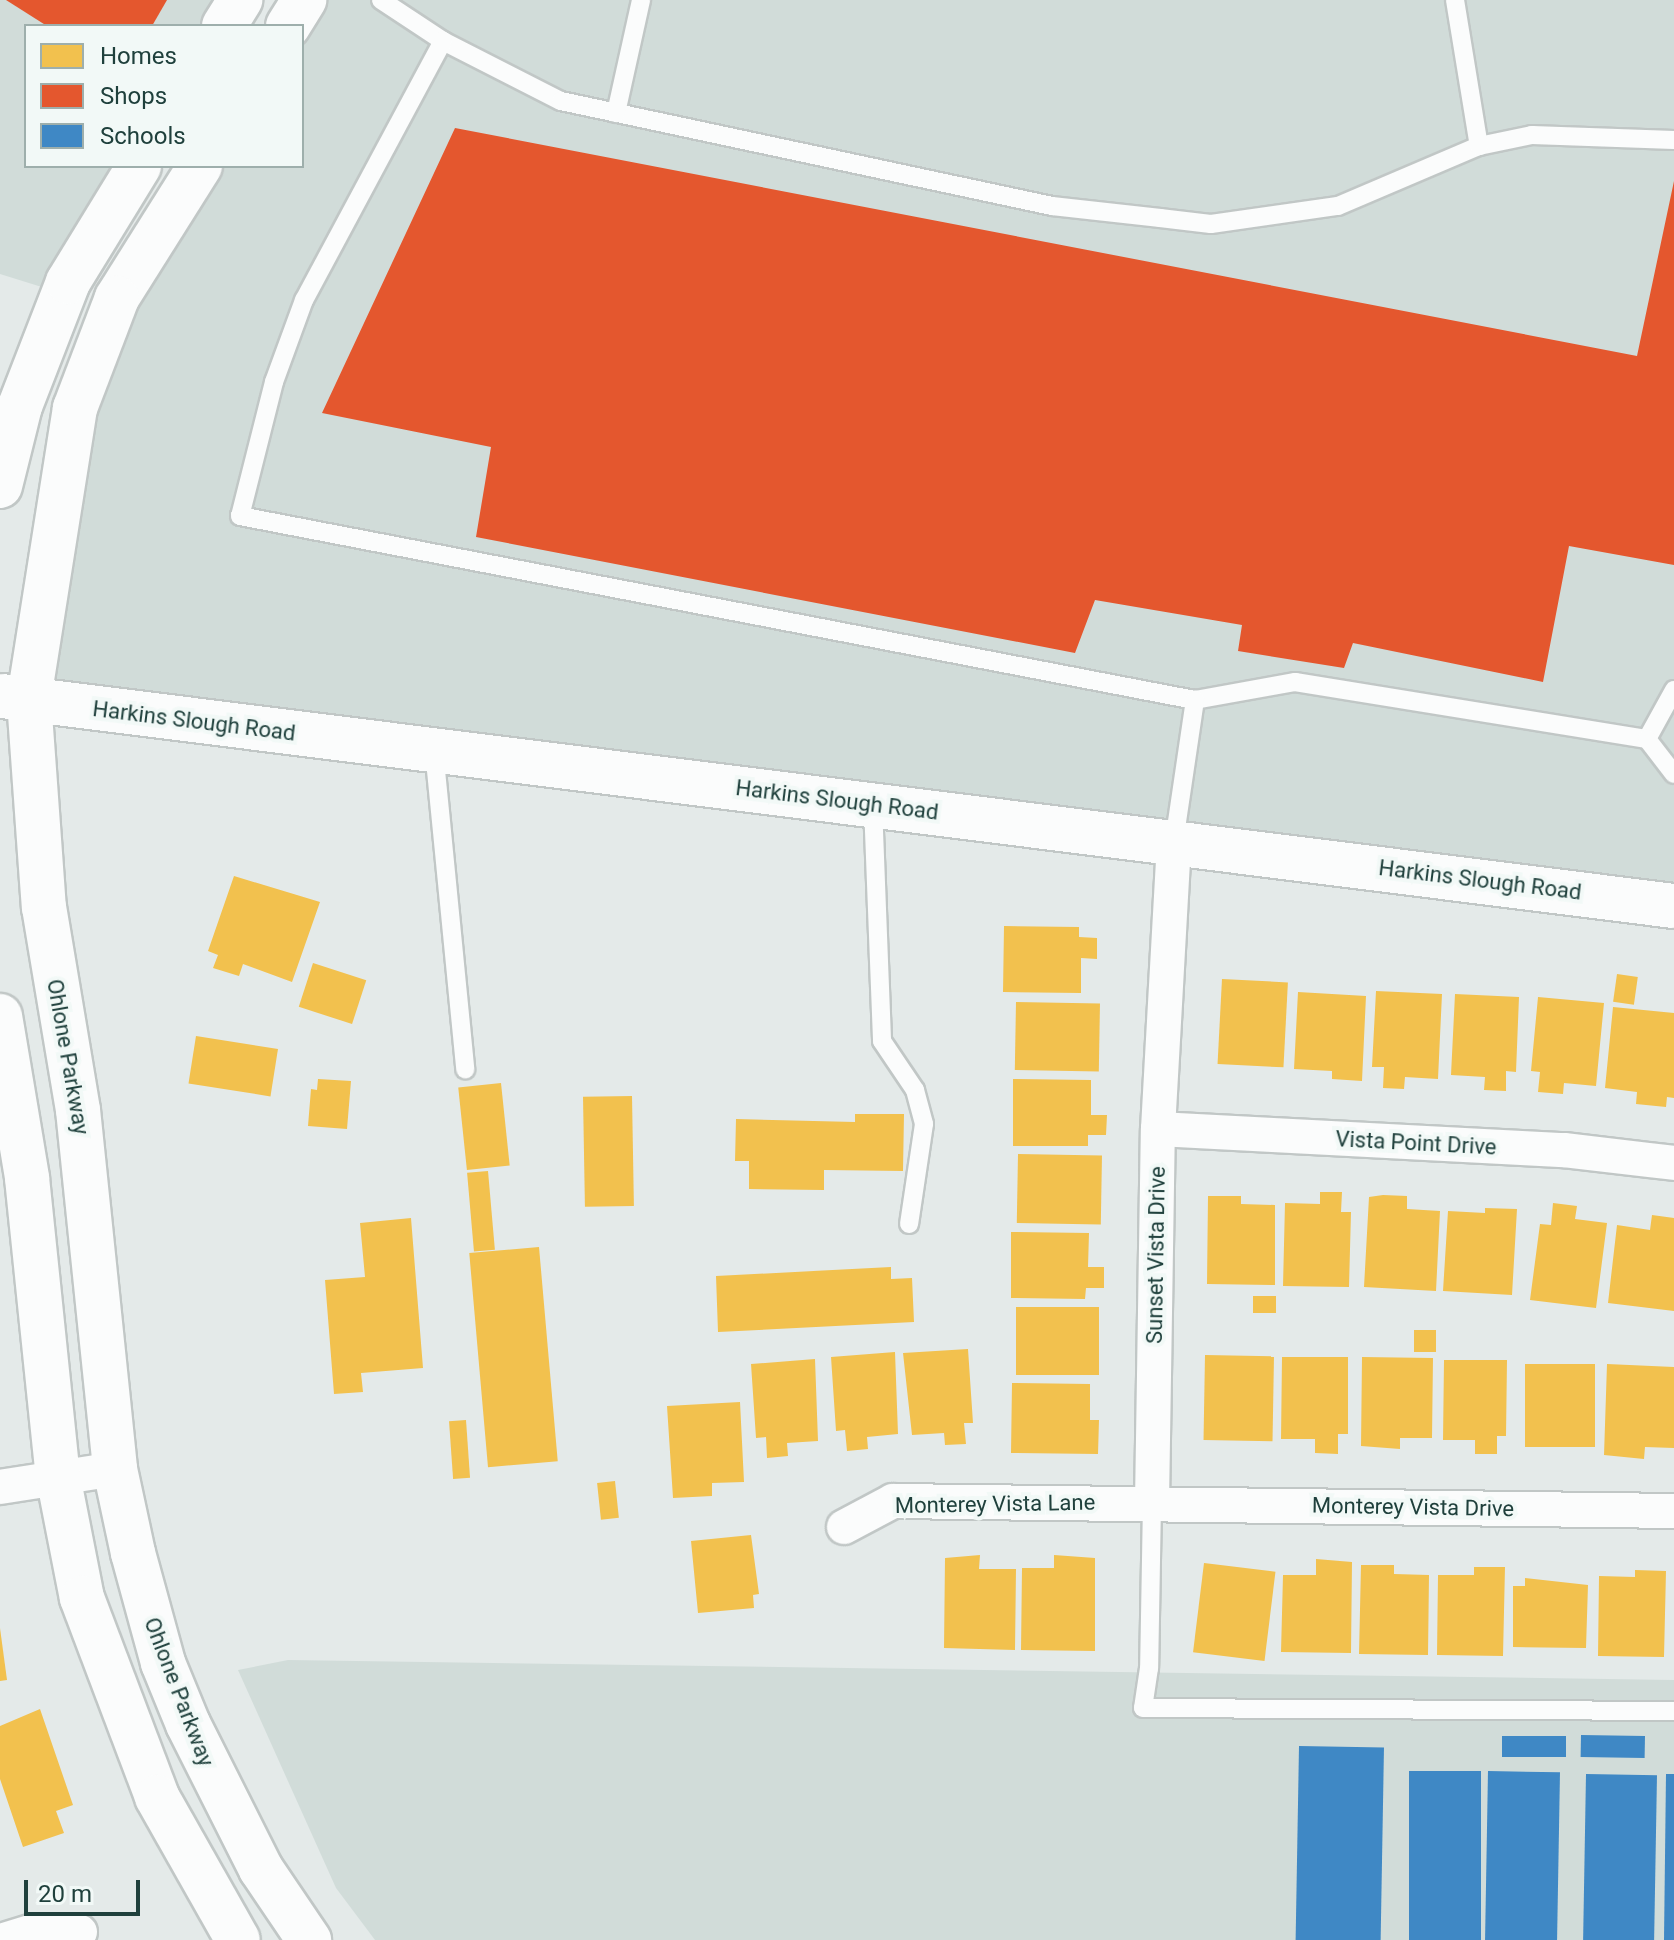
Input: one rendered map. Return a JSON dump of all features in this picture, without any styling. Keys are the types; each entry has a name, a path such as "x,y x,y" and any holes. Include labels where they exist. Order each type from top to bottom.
{"main road":[{"path":"225,24 240,0"},
{"path":"289,24 304,0"},
{"path":"0,486 20,406 68,282 138,168"},
{"name":"Ohlone Parkway","path":"199,168 117,298 75,408 14,698 83,1148 115,1469 148,1615 188,1724 254,1856 309,1940"},
{"name":"Harkins Slough Road","path":"14,698 1674,906"},
{"path":"0,1016 27,1178 58,1476 82,1598 120,1708 170,1823 238,1940"}],"street":[{"name":"Sunset Vista Drive","path":"1152,1503 1158,1129 1174,842"},
{"name":"Vista Point Drive","path":"1158,1129 1564,1150 1674,1163"},
{"path":"0,1487 115,1469"},
{"name":"Monterey Vista Lane","path":"844,1527 893,1501 1152,1503"},
{"name":"Monterey Vista Drive","path":"1152,1503 1674,1511"},
{"path":"4,1940 31,1932 80,1932"}],"lane":[{"path":"381,0 443,41 561,101 1052,206 1211,224 1338,206 1479,146 1532,135 1674,140"},
{"path":"616,113 641,0"},
{"path":"1455,0 1479,146"},
{"path":"443,41 304,300 274,382 240,516 1195,700 1295,682 1647,739 1674,774"},
{"path":"1647,739 1674,690"},
{"path":"1174,842 1195,700"},
{"path":"434,750 465,1069"},
{"path":"873,805 882,1041 915,1090 924,1124 909,1224"},
{"name":"Sunset Vista Drive","path":"1152,1503 1149,1668 1143,1708 1674,1711"}],"shaded area":[{"path":"0,0 215,0 201,24 24,24 24,168 116,168 45,288 0,274"},
{"path":"304,0 1674,0 1674,907 29,700 74,414 199,168 304,168"},
{"path":"288,1660 1674,1680 1674,1940 375,1940 336,1888 238,1670"}],"building: Homes":[{"path":"234,876 320,902 292,982 243,964 239,976 213,968 218,955 208,951"},
{"path":"1004,926 1079,927 1079,937 1097,938 1097,959 1081,958 1081,993 1003,992"},
{"path":"313,963 366,980 352,1024 299,1007"},
{"path":"1617,974 1638,977 1634,1005 1613,1002"},
{"path":"1222,979 1288,982 1283,1067 1218,1064"},
{"path":"1376,991 1442,994 1438,1079 1405,1077 1404,1089 1383,1088 1384,1067 1372,1067"},
{"path":"1298,992 1366,996 1362,1081 1332,1079 1332,1071 1294,1069"},
{"path":"1455,994 1519,997 1516,1072 1506,1071 1506,1091 1484,1090 1485,1077 1451,1075"},
{"path":"1538,997 1604,1003 1596,1086 1564,1083 1563,1094 1538,1092 1540,1072 1531,1071"},
{"path":"1016,1002 1100,1003 1099,1071 1015,1070"},
{"path":"1613,1007 1674,1013 1674,1098 1667,1097 1666,1107 1636,1104 1637,1092 1605,1088"},
{"path":"196,1036 278,1049 270,1096 188,1083"},
{"path":"318,1079 351,1081 347,1129 308,1126 311,1089 317,1090"},
{"path":"1013,1079 1091,1080 1091,1115 1107,1115 1106,1135 1088,1135 1088,1146 1013,1146"},
{"path":"501,1083 510,1166 467,1170 458,1087"},
{"path":"632,1096 634,1206 585,1207 583,1097"},
{"path":"855,1114 904,1114 903,1171 824,1170 824,1190 749,1189 749,1161 735,1161 736,1119 855,1122"},
{"path":"1018,1154 1102,1155 1101,1224 1017,1223"},
{"path":"488,1171 495,1250 474,1252 467,1173"},
{"path":"1320,1192 1342,1192 1341,1212 1351,1212 1349,1287 1283,1286 1285,1203 1320,1204"},
{"path":"1208,1196 1241,1196 1241,1204 1275,1205 1275,1285 1207,1284"},
{"path":"1407,1196 1407,1209 1440,1211 1436,1291 1364,1287 1369,1197"},
{"path":"1553,1203 1577,1206 1575,1219 1607,1223 1596,1308 1530,1300 1540,1224 1551,1225"},
{"path":"1485,1208 1517,1209 1512,1295 1443,1291 1448,1211 1485,1213"},
{"path":"1652,1215 1674,1218 1674,1311 1608,1303 1617,1225 1650,1230"},
{"path":"411,1218 423,1368 361,1373 363,1392 334,1394 325,1280 365,1277 360,1223"},
{"path":"1011,1232 1089,1233 1088,1267 1104,1267 1104,1288 1086,1288 1085,1299 1011,1298"},
{"path":"539,1247 558,1461 488,1467 469,1253"},
{"path":"891,1267 891,1279 912,1278 914,1322 718,1332 716,1276"},
{"path":"1253,1296 1276,1296 1276,1313 1253,1313"},
{"path":"1016,1307 1099,1307 1099,1375 1016,1375"},
{"path":"1414,1330 1436,1330 1436,1352 1414,1352"},
{"path":"968,1349 973,1423 964,1423 966,1444 945,1445 944,1433 912,1435 903,1353"},
{"path":"895,1352 898,1434 867,1437 868,1449 847,1451 845,1430 836,1431 831,1357"},
{"path":"1205,1355 1274,1356 1273,1441 1204,1440"},
{"path":"1282,1357 1348,1357 1348,1434 1338,1434 1338,1454 1315,1453 1315,1439 1281,1439"},
{"path":"1362,1357 1433,1358 1432,1438 1400,1438 1400,1449 1361,1446"},
{"path":"815,1359 818,1441 787,1443 788,1456 767,1458 766,1437 756,1438 751,1364"},
{"path":"1444,1360 1507,1360 1506,1436 1497,1436 1497,1454 1475,1454 1475,1440 1443,1440"},
{"path":"1525,1364 1595,1364 1595,1447 1525,1447"},
{"path":"1607,1364 1674,1367 1674,1448 1645,1447 1644,1459 1604,1455"},
{"path":"1012,1383 1090,1384 1090,1420 1099,1420 1098,1454 1011,1453"},
{"path":"740,1402 744,1482 712,1483 712,1496 673,1498 667,1406"},
{"path":"466,1420 470,1478 453,1479 449,1421"},
{"path":"615,1481 619,1518 601,1520 597,1483"},
{"path":"751,1535 759,1594 753,1595 754,1608 698,1613 691,1541"},
{"path":"980,1555 979,1569 1016,1569 1015,1650 944,1648 945,1558"},
{"path":"1054,1555 1095,1558 1095,1651 1021,1650 1022,1568 1054,1568"},
{"path":"1316,1559 1352,1562 1351,1653 1281,1652 1283,1575 1316,1575"},
{"path":"1204,1563 1275,1572 1264,1661 1193,1652"},
{"path":"1361,1565 1394,1565 1394,1574 1429,1575 1428,1655 1359,1654"},
{"path":"1474,1567 1505,1567 1503,1656 1437,1655 1438,1575 1474,1575"},
{"path":"1635,1570 1666,1571 1664,1657 1598,1656 1599,1576 1635,1577"},
{"path":"1525,1578 1588,1585 1586,1648 1513,1647 1513,1586 1525,1586"},
{"path":"0,1628 7,1680 0,1681"},
{"path":"40,1709 73,1805 56,1811 64,1833 23,1847 0,1779 0,1726"}],"building: Shops":[{"path":"6,0 167,0 153,24 44,24"},
{"path":"455,128 1637,356 1674,181 1674,565 1569,546 1543,682 1353,643 1344,668 1238,651 1242,625 1095,600 1075,653 476,537 491,447 322,413"}],"building: Schools":[{"path":"1581,1735 1645,1736 1645,1758 1581,1757"},
{"path":"1502,1736 1566,1736 1566,1757 1502,1757"},
{"path":"1299,1746 1384,1747 1381,1940 1296,1940"},
{"path":"1409,1771 1481,1771 1481,1940 1409,1940"},
{"path":"1488,1771 1560,1772 1557,1940 1485,1940"},
{"path":"1586,1774 1657,1775 1654,1940 1583,1940"},
{"path":"1666,1774 1674,1774 1674,1940 1664,1940"}]}
